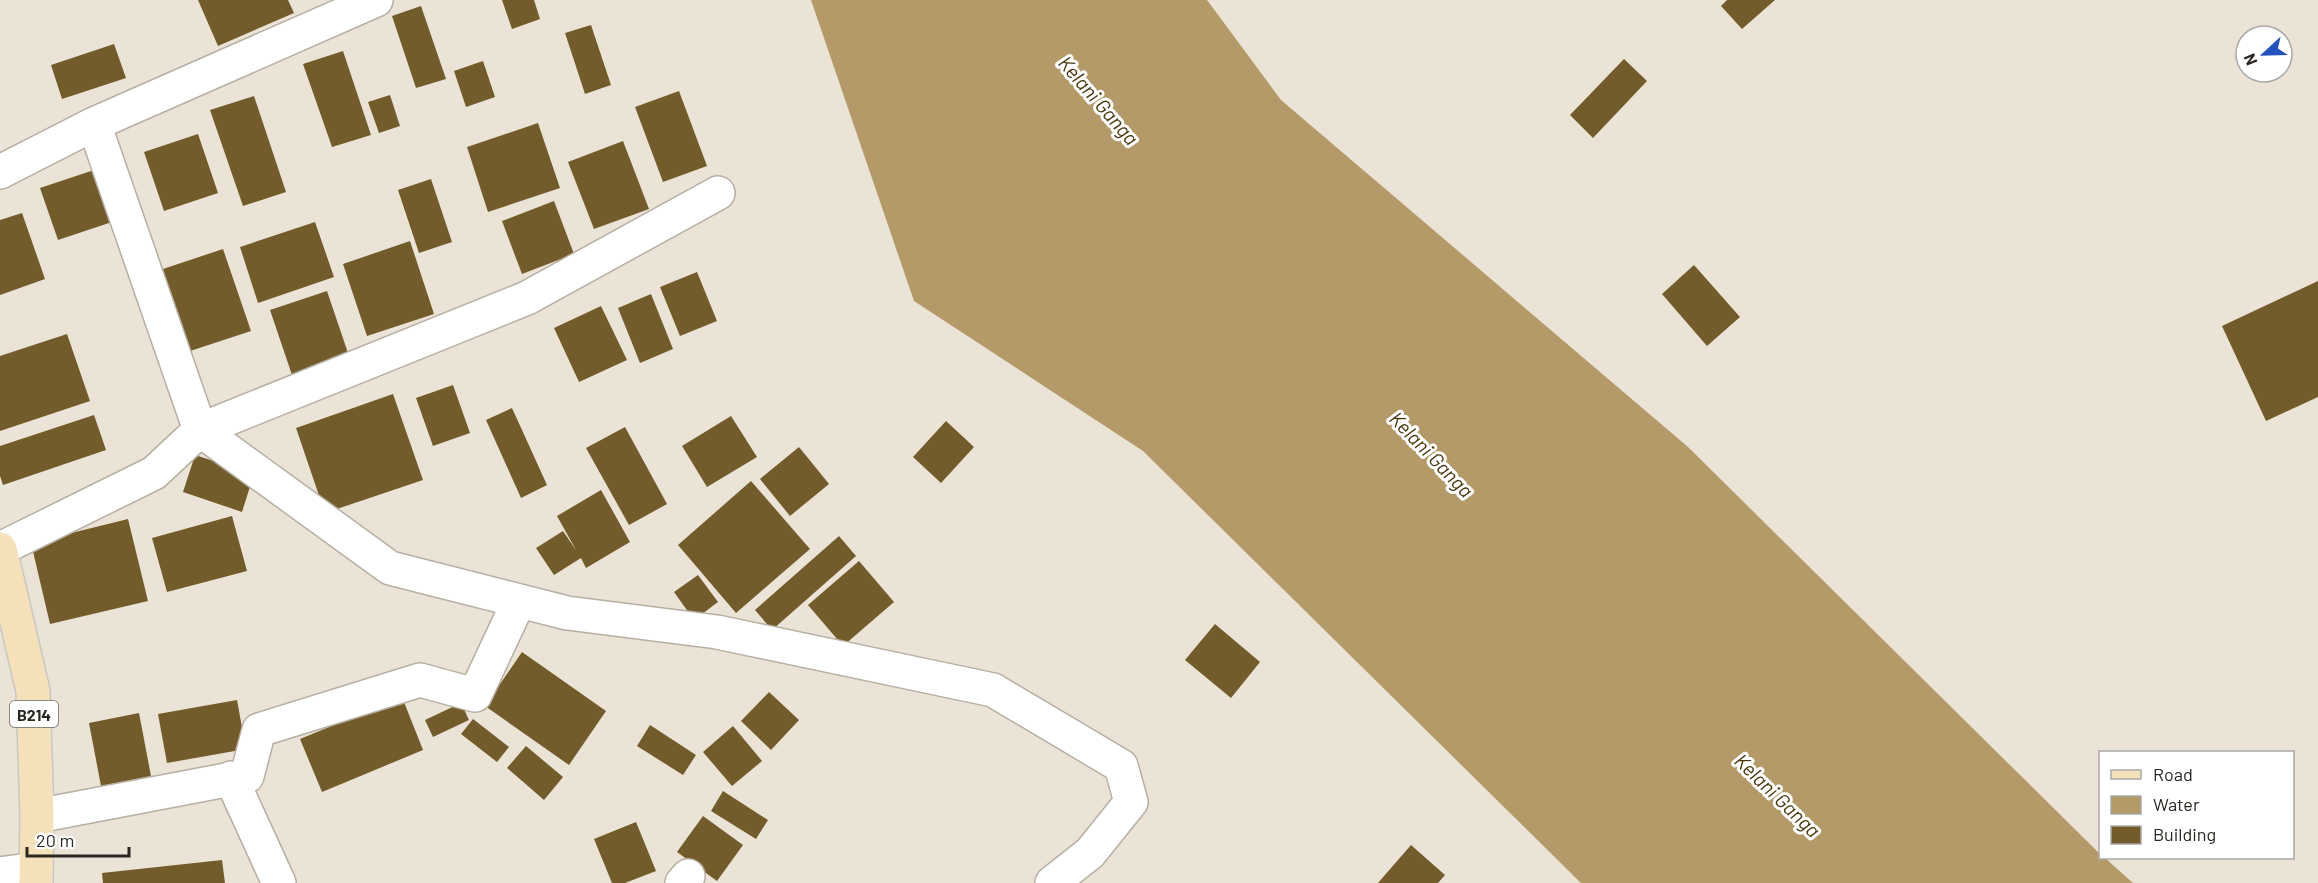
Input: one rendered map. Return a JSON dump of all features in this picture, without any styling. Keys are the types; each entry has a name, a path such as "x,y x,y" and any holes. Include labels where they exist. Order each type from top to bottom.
{"main road":[{"name":"B214","path":"0,549 33,691 37,816 36,876"}],"street":[{"path":"0,172 94,124 376,0"},
{"path":"94,124 200,430 390,568 567,613 717,632 993,690 1120,766 1126,784 1131,802 1090,853 1052,883"},
{"path":"0,549 154,473 200,430 527,298 718,193"},
{"path":"37,816 247,776 259,730 420,680 475,694 519,601"},
{"path":"231,778 279,883"},
{"path":"0,874 36,876"}],"water":[{"name":"Kelani Ganga","path":"811,0 1207,0 1281,100 1688,447 2099,853 2099,859 2106,859 2133,883 1581,883 1143,451 914,301"}],"building":[{"path":"198,0 288,0 294,13 218,46"},
{"path":"502,0 534,0 540,19 512,29"},
{"path":"1727,0 1775,0 1742,29 1721,6"},
{"path":"421,6 446,79 416,88 392,16"},
{"path":"591,25 611,85 585,94 565,33"},
{"path":"114,44 126,78 62,99 51,65"},
{"path":"343,51 371,135 332,147 303,64"},
{"path":"1624,59 1647,81 1593,138 1570,115"},
{"path":"483,61 495,97 466,107 454,71"},
{"path":"679,91 707,166 663,182 635,107"},
{"path":"390,95 400,126 379,133 368,102"},
{"path":"254,96 286,192 243,206 210,110"},
{"path":"538,123 560,188 488,212 467,147"},
{"path":"198,134 218,193 164,211 144,152"},
{"path":"623,141 649,209 594,229 568,162"},
{"path":"94,170 112,222 58,240 40,188"},
{"path":"431,179 452,242 419,253 398,190"},
{"path":"554,201 574,254 522,274 502,221"},
{"path":"22,213 45,279 0,295 0,220"},
{"path":"315,222 334,277 258,303 240,247"},
{"path":"410,241 434,314 367,336 343,264"},
{"path":"223,249 251,331 181,354 154,272"},
{"path":"1694,265 1740,317 1707,346 1662,294"},
{"path":"697,272 717,321 680,336 660,287"},
{"path":"2318,281 2318,397 2266,421 2222,326"},
{"path":"327,291 349,356 292,375 270,310"},
{"path":"651,294 673,349 640,363 618,308"},
{"path":"601,306 627,360 579,382 554,328"},
{"path":"67,334 90,401 0,431 0,356"},
{"path":"453,385 470,433 433,446 416,398"},
{"path":"393,394 423,480 325,513 296,428"},
{"path":"512,408 547,485 521,498 486,420"},
{"path":"94,415 106,450 3,485 0,476 0,446"},
{"path":"731,416 757,457 707,487 682,446"},
{"path":"946,421 974,447 941,483 913,457"},
{"path":"625,427 667,504 629,525 586,448"},
{"path":"799,447 829,484 790,516 760,479"},
{"path":"195,455 254,474 242,512 183,492"},
{"path":"751,481 810,549 736,613 678,545"},
{"path":"601,490 630,542 586,568 581,558 554,575 536,548 563,531 576,550 557,516"},
{"path":"232,516 247,571 167,592 152,538"},
{"path":"128,519 148,601 50,624 31,543"},
{"path":"839,536 856,556 772,630 755,610"},
{"path":"859,561 894,602 843,646 808,605"},
{"path":"698,575 718,602 694,620 674,592"},
{"path":"1215,624 1260,662 1231,698 1185,660"},
{"path":"522,652 606,711 569,765 485,706"},
{"path":"769,692 799,720 771,750 741,721"},
{"path":"402,697 423,750 322,792 300,739"},
{"path":"237,700 246,749 167,763 158,714"},
{"path":"461,703 469,720 433,737 425,720"},
{"path":"139,713 151,776 101,786 89,723"},
{"path":"473,719 509,747 497,762 461,734"},
{"path":"650,725 696,755 683,775 637,746"},
{"path":"733,726 762,761 732,786 703,752"},
{"path":"526,746 563,777 544,800 507,768"},
{"path":"723,791 768,820 756,839 711,811"},
{"path":"703,816 743,845 717,881 677,852"},
{"path":"636,822 656,871 625,883 612,883 594,839"},
{"path":"1411,845 1445,875 1438,883 1378,883"},
{"path":"222,860 225,883 103,883 102,873"}]}
